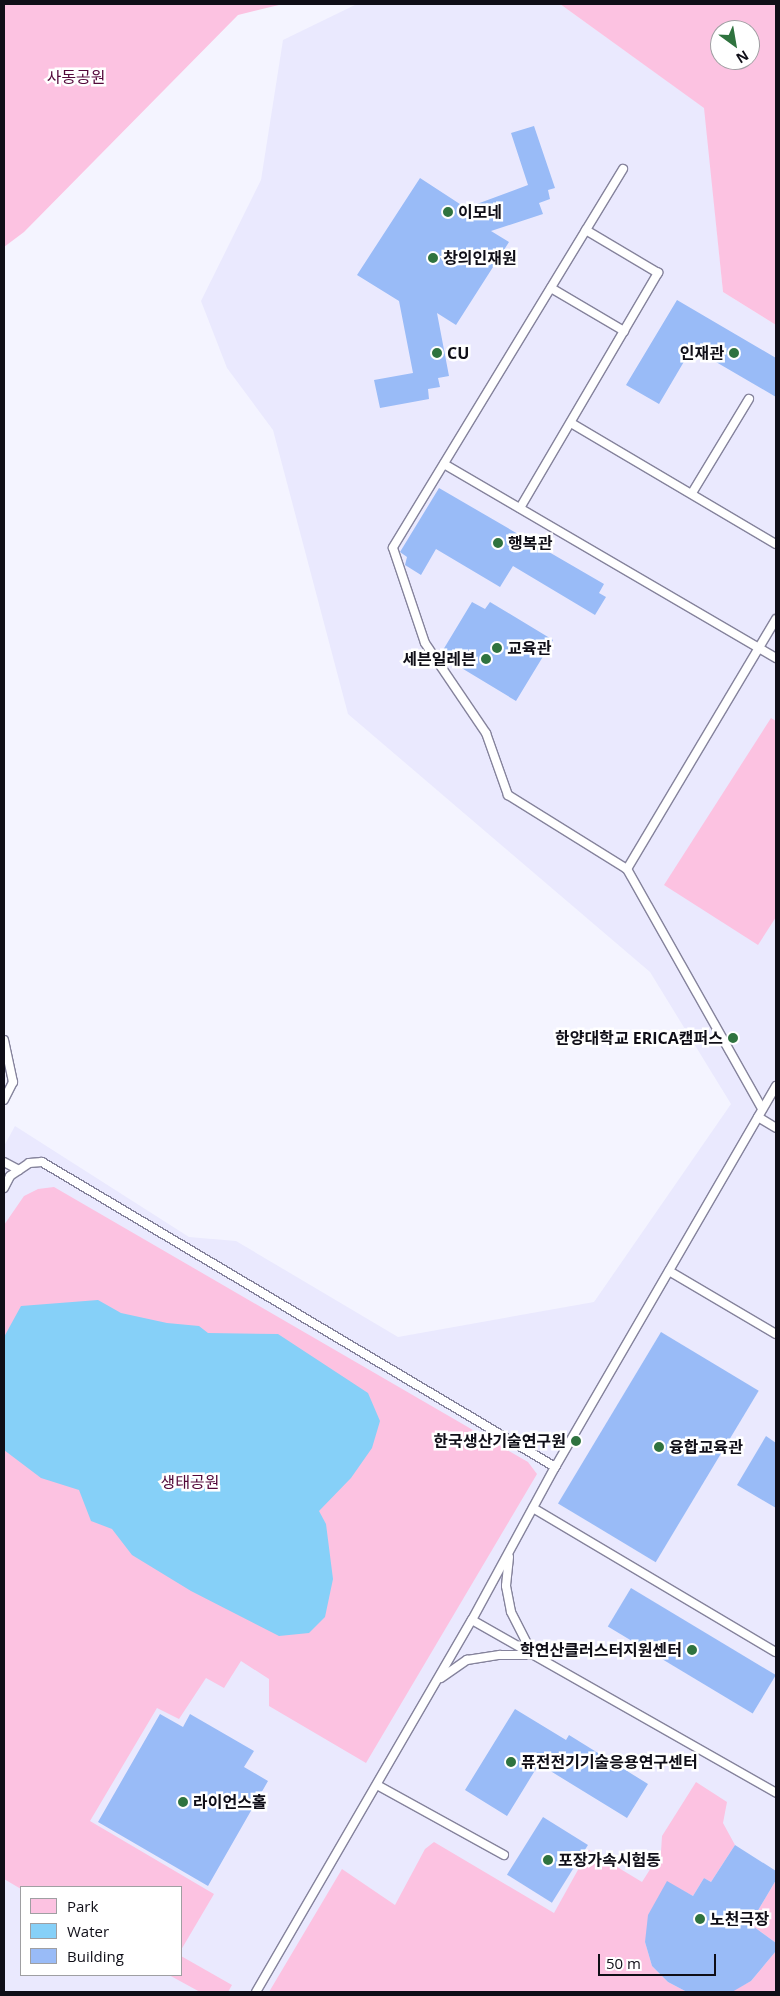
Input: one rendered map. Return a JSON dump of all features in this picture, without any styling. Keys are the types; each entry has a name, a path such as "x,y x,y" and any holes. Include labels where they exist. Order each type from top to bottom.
{"lane":[{"path":"623,169 392,548 425,643 486,733 508,795 627,869 762,1109"},
{"path":"520,508 658,273 586,230"},
{"path":"551,288 624,331"},
{"path":"692,492 749,399"},
{"path":"571,423 692,492 776,544"},
{"path":"444,464 776,658"},
{"path":"627,869 776,619"},
{"path":"4,1040 13,1082 4,1100"},
{"path":"256,1992 437,1682 555,1468 776,1086"},
{"path":"758,1117 776,1128"},
{"path":"4,1162 19,1170"},
{"path":"4,1187 10,1176 19,1170 29,1164 42,1162 555,1468"},
{"path":"669,1271 776,1334"},
{"path":"534,1508 776,1652"},
{"path":"510,1552 506,1586 512,1612 533,1655"},
{"path":"472,1620 776,1793"},
{"path":"437,1682 467,1660 500,1655 533,1655"},
{"path":"377,1785 504,1855"}],"shaded area":[{"name":"한양대학교 ERICA캠퍼스","path":"357,4 560,4 705,108 723,292 776,325 776,1992 4,1992 4,1146 15,1126 189,1237 236,1241 398,1337 594,1302 731,1104 650,972 348,714 273,430 227,368 201,301 261,180 283,40"}],"green space":[{"name":"사동공원","path":"4,4 283,4 238,15 24,232 4,247"},
{"path":"560,4 776,4 776,325 723,292 704,108"},
{"path":"771,718 776,721 776,917 758,945 664,885"},
{"name":"생태공원","path":"54,1187 528,1462 537,1474 366,1763 269,1706 269,1679 241,1661 224,1688 206,1678 179,1719 157,1708 90,1821 214,1894 182,1948 182,1886 20,1886 20,1888 4,1879 4,1225 24,1196 38,1189"},
{"path":"696,1782 727,1802 723,1823 735,1845 711,1882 704,1878 693,1896 667,1882 645,1942 652,1966 668,1982 687,1992 269,1992 342,1869 395,1905 425,1849 434,1842 554,1913 589,1850 642,1882 661,1852 662,1836"},
{"path":"776,1880 776,1943 750,1924"},
{"path":"776,1951 776,1992 730,1992 751,1981"},
{"path":"182,1957 232,1985 228,1992 200,1992 171,1976 182,1976"}],"water":[{"path":"98,1300 121,1313 167,1323 199,1326 208,1333 278,1334 368,1393 380,1421 372,1448 351,1478 319,1511 326,1524 333,1579 325,1617 309,1633 279,1636 191,1591 132,1555 112,1529 91,1521 79,1490 41,1478 4,1450 4,1337 21,1306"}],"building":[{"name":"창의인재원","path":"534,126 555,188 548,190 550,199 539,203 543,214 491,231 509,242 456,325 437,313 449,376 438,378 440,387 428,389 429,399 380,408 374,380 413,373 399,301 357,275 420,178 466,208 528,185 511,133"},
{"name":"인재관","path":"677,300 776,358 776,397 692,348 659,404 626,385"},
{"name":"행복관","path":"439,488 604,584 599,593 606,597 595,615 513,566 500,587 436,549 421,575 405,565 407,557 400,552"},
{"name":"교육관","path":"472,602 485,609 490,602 553,640 516,701 440,655"},
{"name":"융합교육관","path":"661,1332 759,1391 656,1562 558,1503"},
{"path":"766,1436 776,1443 776,1508 737,1485"},
{"name":"학연산클러스터지원센터","path":"631,1588 776,1675 753,1714 608,1627"},
{"path":"515,1709 566,1740 569,1735 648,1784 627,1818 539,1764 507,1816 465,1790"},
{"name":"라이언스홀","path":"160,1714 183,1727 190,1714 254,1751 244,1767 268,1781 208,1886 98,1822"},
{"name":"포장가속시험동","path":"543,1817 588,1845 552,1903 507,1875"},
{"name":"노천극장","path":"735,1845 776,1871 776,1880 750,1924 776,1943 776,1951 751,1981 732,1992 687,1992 668,1982 652,1966 645,1942 648,1915 667,1881 693,1896 704,1878 711,1882"}],"place":[{"name":"이모네","path":"448,212"},
{"name":"창의인재원","path":"433,258"},
{"name":"CU","path":"437,353"},
{"name":"인재관","path":"734,353"},
{"name":"행복관","path":"498,543"},
{"name":"교육관","path":"497,648"},
{"name":"세븐일레븐","path":"486,659"},
{"name":"한양대학교 ERICA캠퍼스","path":"733,1038"},
{"name":"한국생산기술연구원","path":"576,1441"},
{"name":"융합교육관","path":"659,1447"},
{"name":"학연산클러스터지원센터","path":"692,1650"},
{"name":"퓨전전기기술응용연구센터","path":"511,1762"},
{"name":"라이언스홀","path":"183,1802"},
{"name":"포장가속시험동","path":"548,1860"},
{"name":"노천극장","path":"700,1919"}]}
